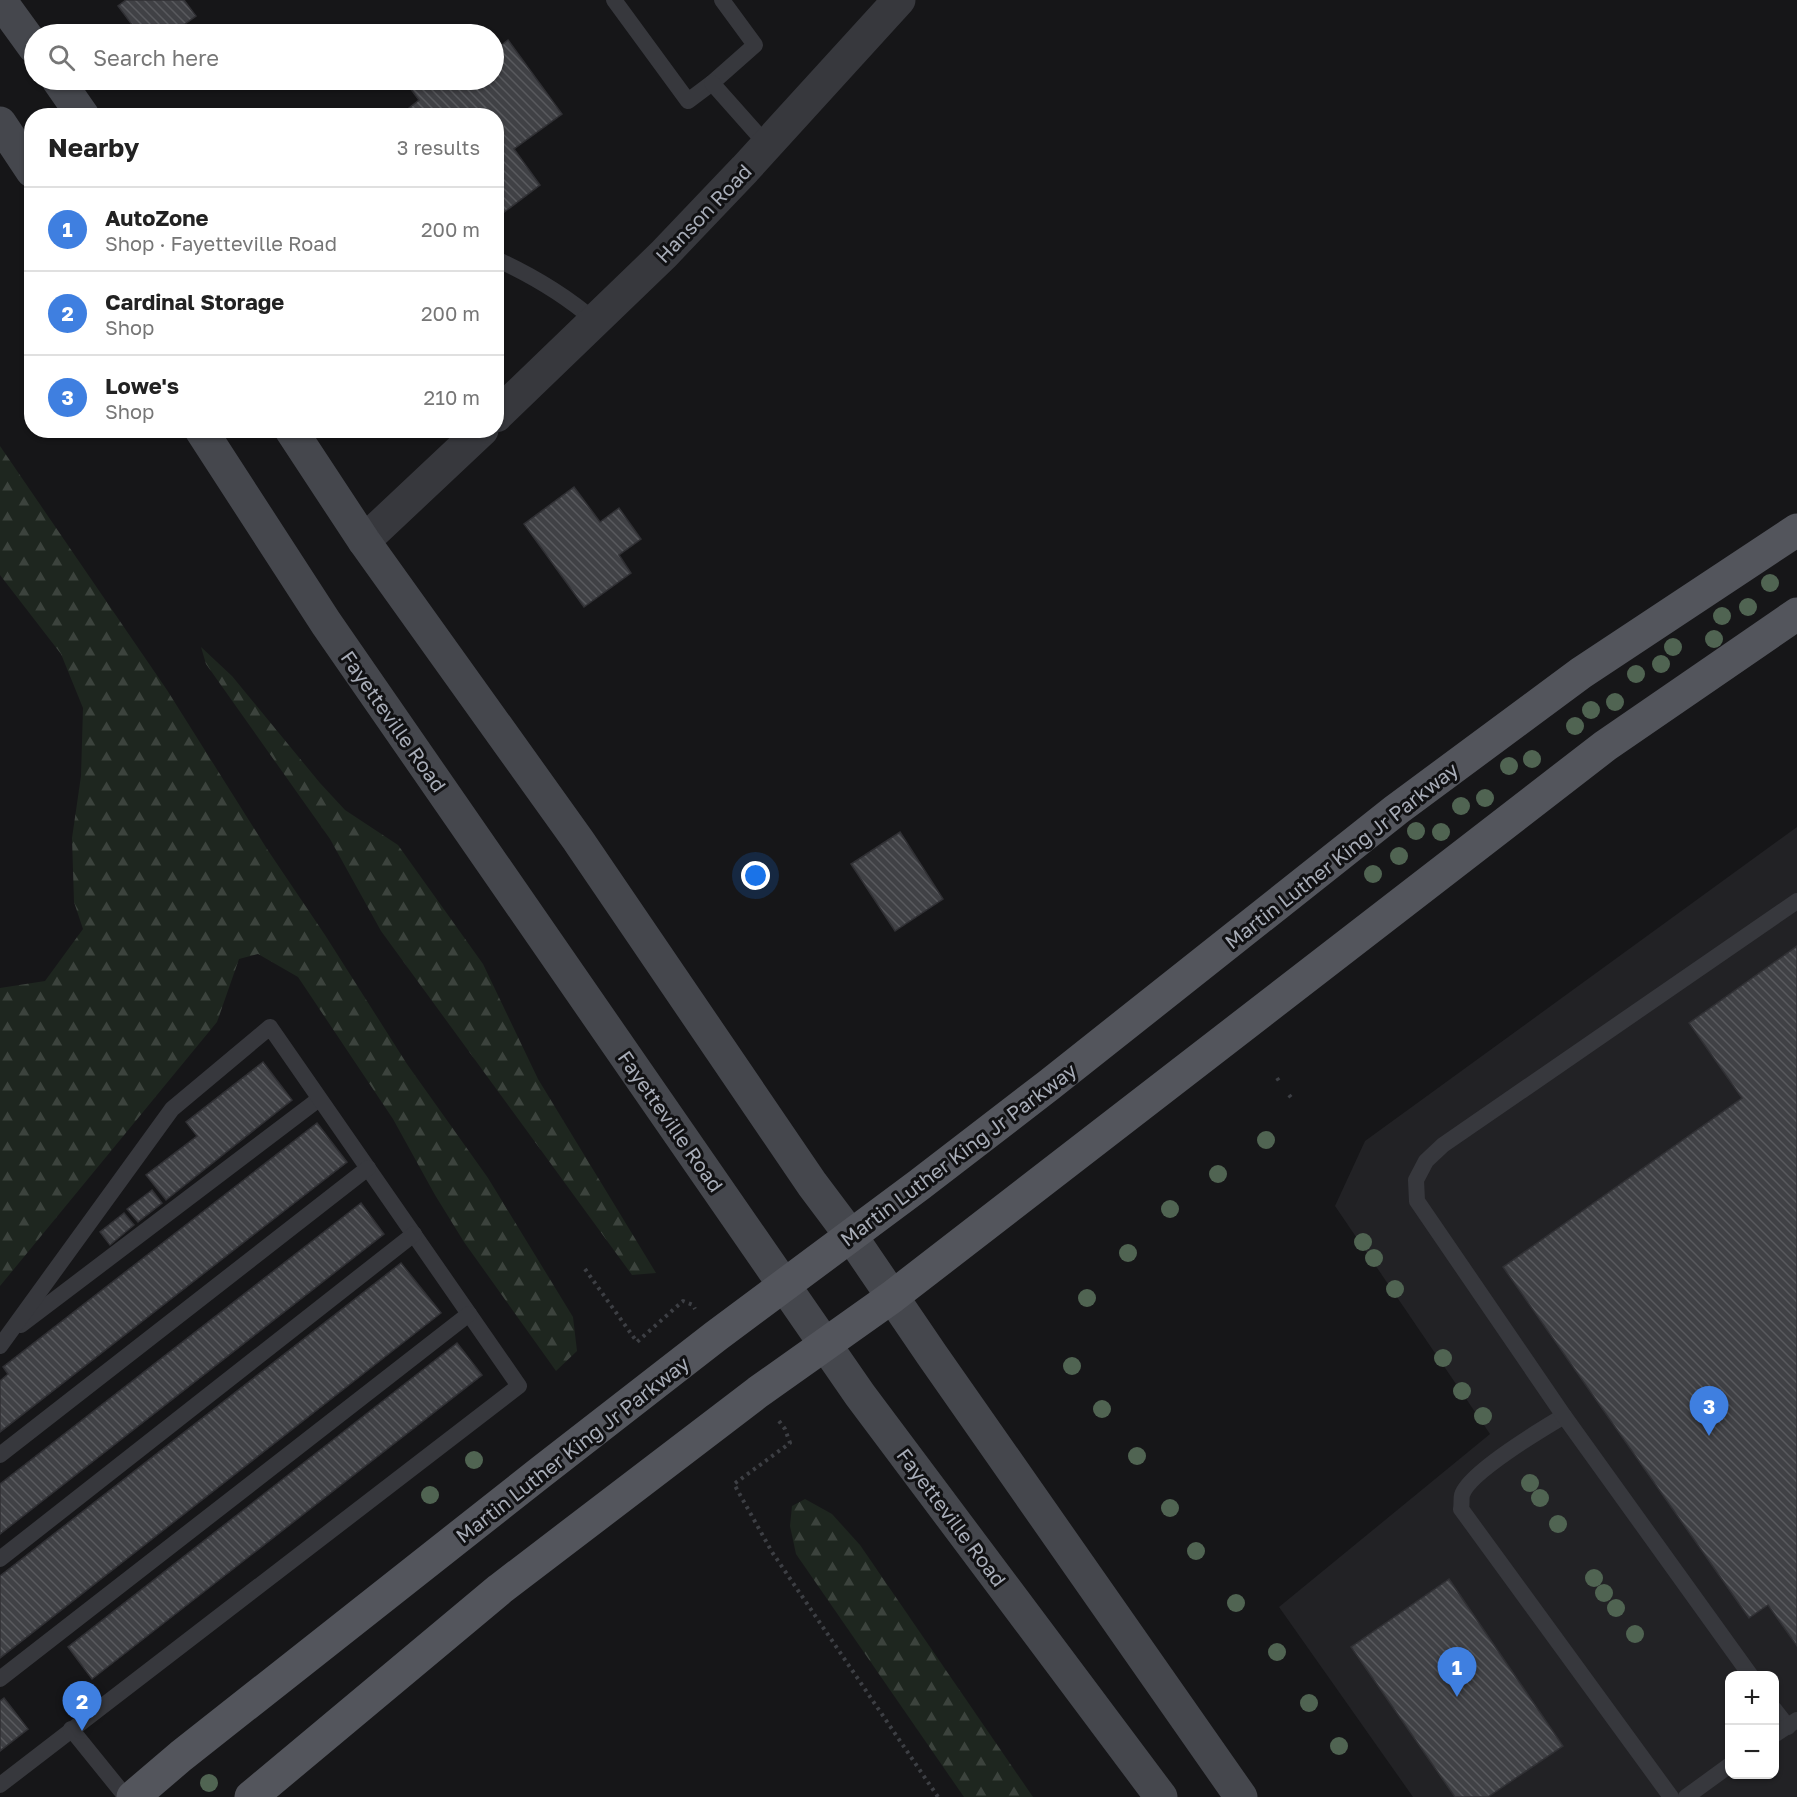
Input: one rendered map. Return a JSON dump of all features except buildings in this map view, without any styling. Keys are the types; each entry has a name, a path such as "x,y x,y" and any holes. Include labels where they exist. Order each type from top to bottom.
{"main road":[{"path":"0,0 24,33"},
{"path":"65,90 77,108"},
{"path":"0,123 24,159"},
{"name":"Fayetteville Road","path":"206,438 333,633 860,1395 1161,1797"},
{"path":"296,438 364,541 572,831 812,1184 851,1236 1241,1797"},
{"name":"Martin Luther King Jr Parkway","path":"133,1797 190,1749 541,1472 784,1284 851,1236 1039,1092 1396,810 1581,673 1797,530"},
{"path":"251,1797 500,1589 758,1392 892,1297 1605,746 1797,614"}],"street":[{"name":"Hanson Road","path":"504,408 664,254 899,0"},
{"path":"364,541 473,438"}],"lane":[{"path":"614,0 688,100 712,83 755,45 722,0"},
{"path":"712,83 767,145"},
{"path":"504,263 557,291 595,321"},
{"path":"1747,1671 1564,1416 1417,1201 1416,1180 1426,1161 1443,1145 1797,901"},
{"path":"0,1785 519,1386 270,1028 172,1109 4,1340"},
{"path":"4,1340 320,1099"},
{"path":"0,1455 368,1168"},
{"path":"0,1558 414,1234"},
{"path":"0,1679 469,1314"},
{"path":"1564,1416 1523,1440 1475,1477 1462,1494 1461,1509 1671,1797"},
{"path":"71,1729 126,1797"},
{"path":"1686,1797 1725,1769"}],"path":[{"path":"1277,1078 1281,1084"},
{"path":"1289,1095 1293,1100"},
{"path":"585,1269 637,1342 683,1301 693,1305"},
{"path":"785,1429 789,1443 734,1484 772,1552 938,1797"}],"shaded area":[{"path":"1797,827 1797,1797 1413,1797 1279,1607 1490,1434 1335,1206 1365,1141"}],"green space":[{"path":"0,446 167,690 407,1064 488,1178 573,1317 577,1351 556,1371 464,1242 393,1119 298,977 258,954 239,959 217,1022 0,1286 0,988 45,981 83,929 74,902 72,838 81,776 83,708 61,654 0,575"},
{"path":"201,647 232,676 345,810 398,845 483,964 538,1079 656,1273 632,1275 381,931 330,839 206,664"},
{"path":"805,1499 832,1514 860,1545 1033,1797 964,1797 796,1554 790,1526 792,1506"}],"place":[{"name":"Lowe's","path":"1709,1436"},
{"name":"AutoZone","path":"1457,1697"},
{"name":"Cardinal Storage","path":"82,1731"}]}
